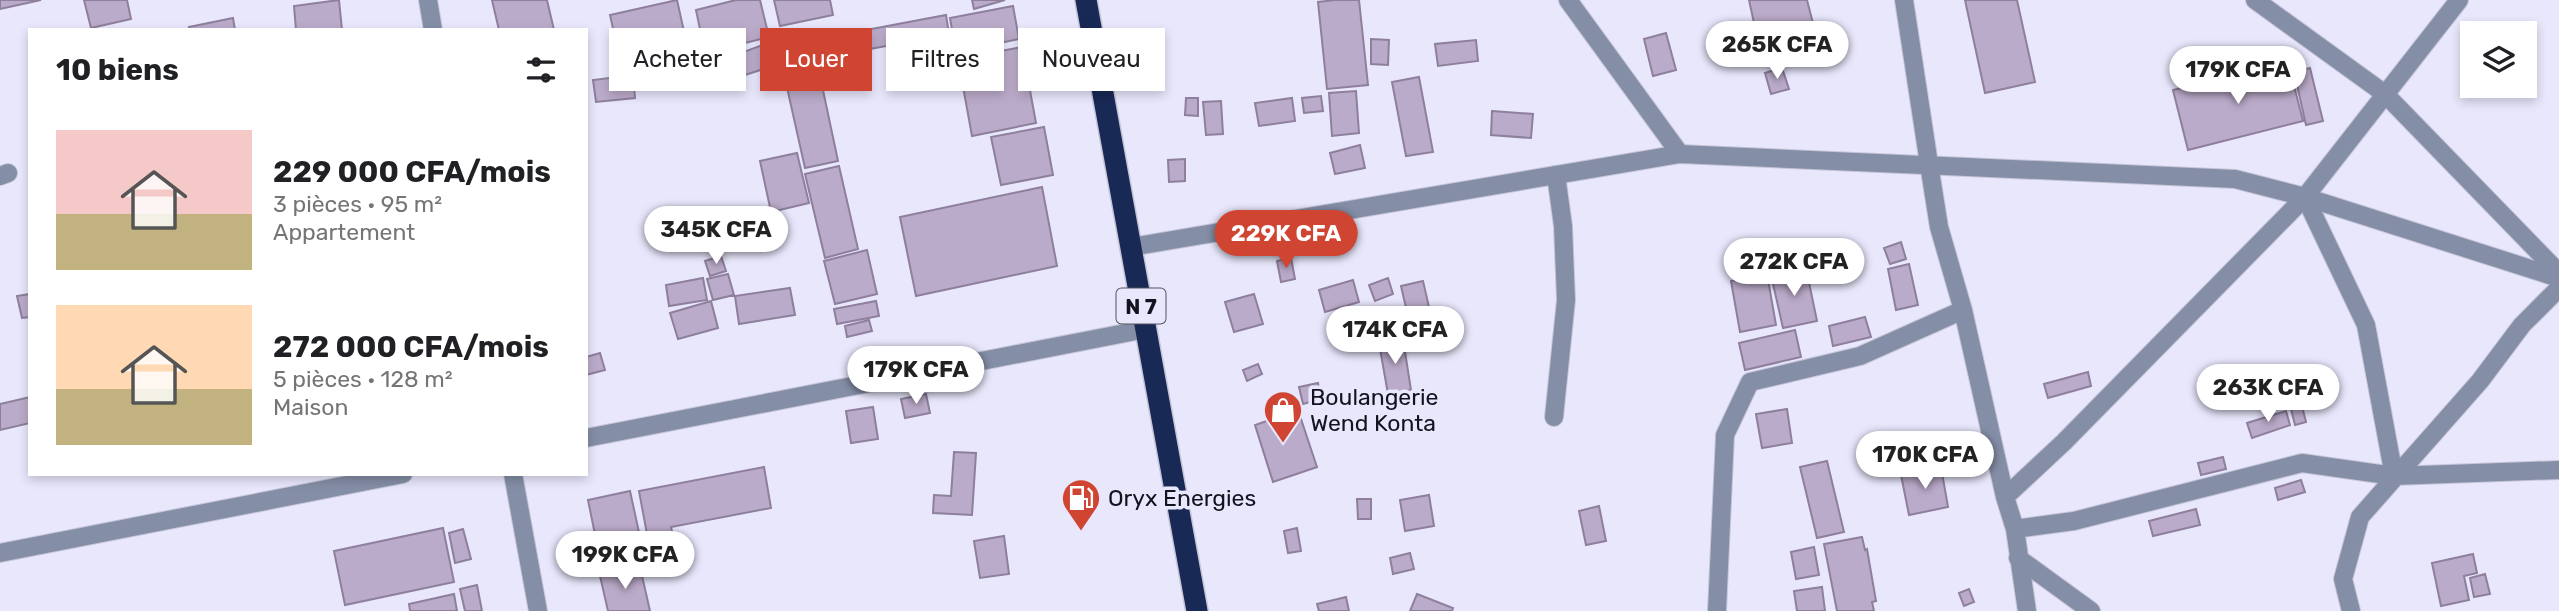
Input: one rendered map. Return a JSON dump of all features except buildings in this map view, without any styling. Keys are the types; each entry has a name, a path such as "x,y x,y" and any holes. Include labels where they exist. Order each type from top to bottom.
{"highway":[{"name":"N 7","path":"1086,0 1197,611"}],"street":[{"path":"428,0 433,28"},
{"path":"1568,0 1680,154"},
{"path":"1905,0 1939,227 1963,310 2005,497 2015,528 2027,611"},
{"path":"2255,0 2385,94 2559,276"},
{"path":"2005,497 2064,442 2305,197 2459,0"},
{"path":"1131,247 1680,154 2235,179 2305,197 2559,276"},
{"path":"1554,417 1566,300 1563,226 1556,175"},
{"path":"2305,197 2366,325 2394,476"},
{"path":"2351,611 2343,579 2360,517 2480,382 2522,325 2559,288"},
{"path":"1717,611 1725,435 1750,382 1860,356 1963,310"},
{"path":"588,438 1146,329"},
{"path":"2015,528 2074,521 2302,463 2394,476 2559,470"},
{"path":"0,553 392,476"},
{"path":"513,476 538,611"},
{"path":"2018,558 2091,611"}],"place":[{"name":"Boulangerie Wend Konta","path":"1283,444"},
{"name":"Oryx Energies","path":"1081,532"}]}
